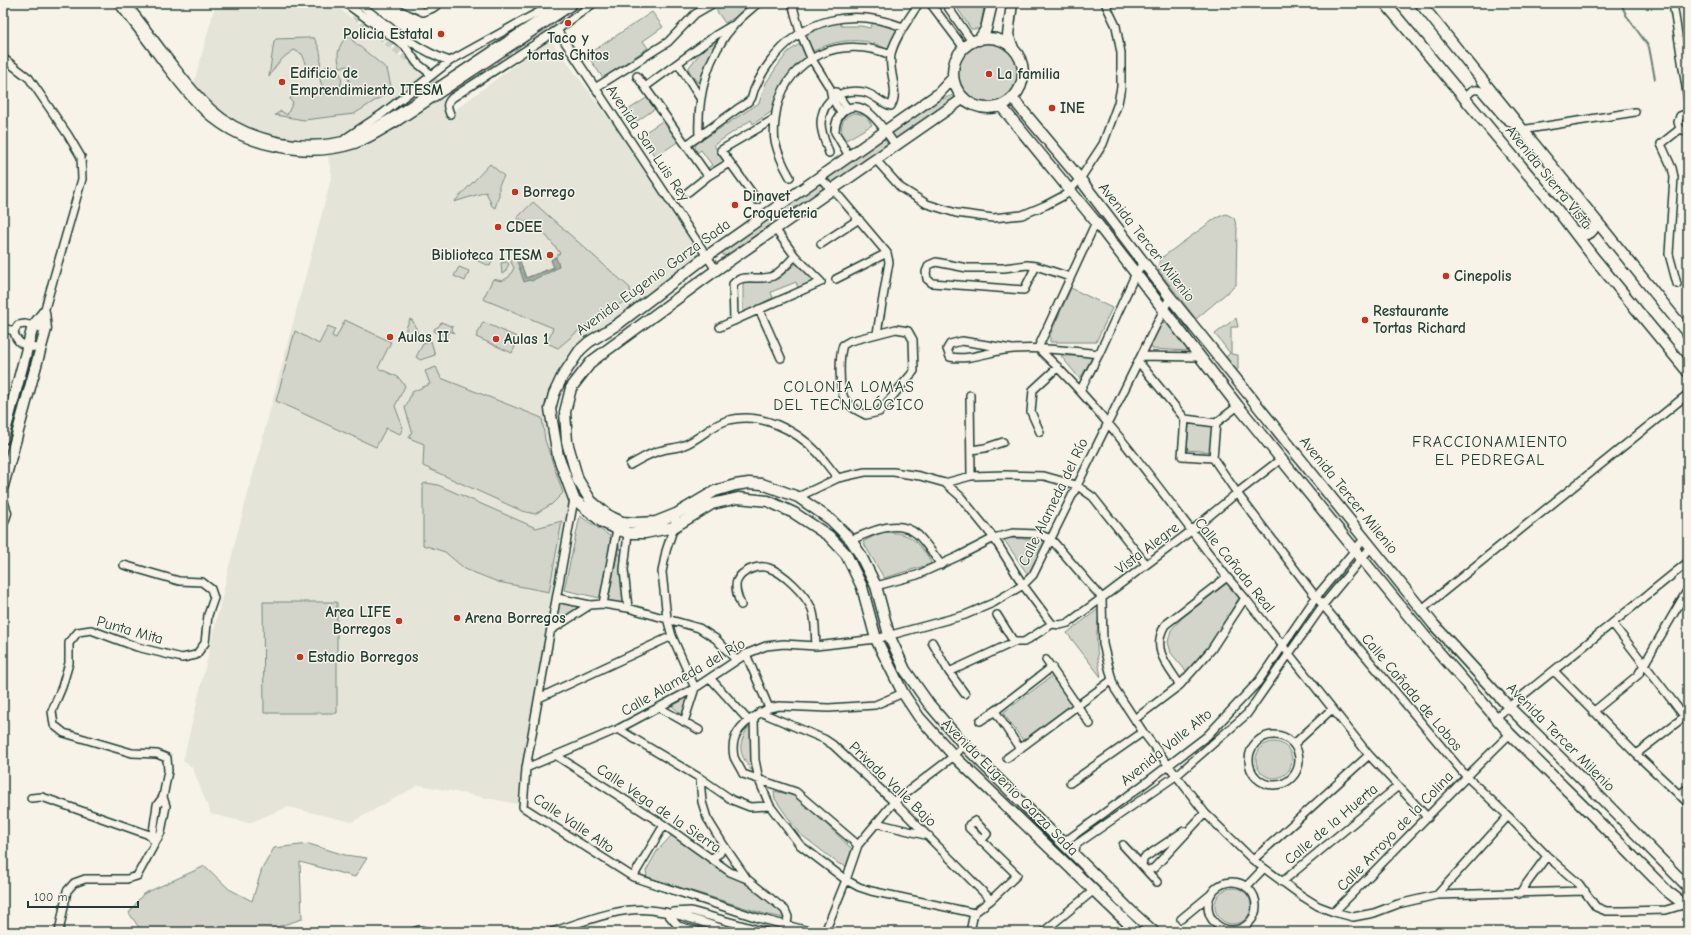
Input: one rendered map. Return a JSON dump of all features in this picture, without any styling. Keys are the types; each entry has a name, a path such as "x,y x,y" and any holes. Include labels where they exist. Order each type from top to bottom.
{"highway":[{"path":"122,3 191,94 211,113 243,132 261,139 296,147 332,146 355,141 383,126 566,10"}],"street":[{"path":"338,3 354,15"},
{"path":"345,3 405,46 418,63 432,75"},
{"path":"358,3 384,23 428,52 436,57 450,61"},
{"path":"404,3 422,12 433,8 440,3"},
{"path":"596,88 668,42 695,14 714,3"},
{"path":"699,137 700,98 712,61 725,37 735,24 758,3"},
{"path":"792,3 800,32 811,58 835,96 841,113"},
{"path":"829,153 823,136 821,123 825,107 835,96 856,91 877,97 884,104 891,106 895,97 892,81 891,55 903,27 917,6 916,3"},
{"path":"930,3 972,43"},
{"path":"945,3 972,43"},
{"path":"992,3 986,29 955,61 953,78 957,89 964,98 981,108 1000,106 1013,98 1019,90 1023,79 1019,57 1013,48 1008,35 1012,3"},
{"path":"876,160 901,188 927,204 956,213 993,218 1022,215 1065,195 1080,179 1103,144 1118,103 1121,86 1121,53 1116,26 1105,3"},
{"name":"Avenida Sierra Vista","path":"1385,3 1552,203 1688,372"},
{"name":"Avenida Sierra Vista","path":"1420,3 1521,130 1688,334"},
{"path":"1674,3 1688,100"},
{"path":"332,146 382,114 450,61 539,12 566,10 591,5"},
{"path":"450,114 447,106 448,102 452,98 557,30 591,5"},
{"path":"686,145 750,100 761,75 770,62 779,50 800,32 818,24 850,17 869,17 889,21 903,27"},
{"path":"645,87 716,35 735,24"},
{"name":"Avenida San Luis Rey","path":"557,30 716,270"},
{"path":"972,43 996,40 1013,48"},
{"path":"790,177 778,153 775,139 774,119 781,95 793,75 811,58 827,51 862,47 880,50 891,55"},
{"path":"3,58 29,78 68,136 81,157 82,179 44,312 33,326 3,439"},
{"path":"678,63 700,98"},
{"path":"637,76 708,176"},
{"name":"Avenida Eugenio Garza Sada","path":"953,78 938,94 707,256 618,324 589,342 580,350 562,377 554,394 550,409 558,456 574,499 602,522 617,529 628,532 657,531 674,527 712,504 738,498 768,501 794,513 829,536 846,554 862,587 876,639 903,693 919,717 954,756 1136,932"},
{"path":"1465,100 1469,92 1475,89 1481,90 1504,118 1521,130 1635,112"},
{"path":"835,96 847,108"},
{"name":"Avenida Eugenio Garza Sada","path":"964,98 716,270 626,334 592,361 571,388 565,412 567,442 578,480 591,501 609,516 622,522 656,522 676,514 715,491 748,483 762,484 798,497 831,520 851,540 860,554 876,586 889,635 909,676 929,704 964,745 1154,932"},
{"name":"Avenida Tercer Milenio","path":"1013,98 1080,179 1143,263 1421,610 1508,706 1688,887"},
{"name":"Avenida Tercer Milenio","path":"1000,106 1096,222 1238,406 1424,635 1495,718 1668,892 1686,906"},
{"path":"849,156 835,132 836,124 841,113 847,108 856,107 868,111 896,146"},
{"path":"1680,129 1678,119 1683,114 1688,113"},
{"path":"757,200 721,150 774,119"},
{"path":"1680,129 1688,132"},
{"path":"1677,284 1669,254 1674,177 1672,168 1661,144 1680,129"},
{"path":"688,192 708,176 729,163"},
{"path":"819,177 859,219 887,253 889,262 877,333"},
{"path":"821,244 859,219"},
{"path":"1038,348 1096,222"},
{"path":"1574,231 1585,235 1590,233 1594,230 1596,222"},
{"path":"720,327 821,282 795,256 776,229"},
{"path":"836,279 887,253"},
{"path":"734,321 733,284 740,278 765,279 774,275 795,256"},
{"path":"1036,266 1024,290 932,283 927,279 926,272 929,265 936,262 966,268 1004,268 1027,265 1036,266 1070,278"},
{"path":"1080,391 1100,354 1136,274 1143,263"},
{"name":"Calle Alameda del Río","path":"526,768 618,729 695,688 746,654 766,646 784,644 816,646 876,639 965,615 993,603 1023,585 1033,575 1076,485 1170,297"},
{"path":"759,309 782,358"},
{"path":"3,486 46,329 44,312"},
{"path":"41,349 28,346 20,342 15,338 14,331 18,326 25,324 46,329"},
{"path":"618,324 626,334"},
{"path":"3,328 14,331"},
{"path":"896,329 908,331 913,340 914,371 878,412 866,415 854,409 844,397 840,376 840,353 843,345 850,341 877,333 896,329"},
{"path":"1012,349 962,341 950,344 947,349 950,357 960,359 1012,349 1038,348 1100,354"},
{"name":"Calle Cañada Real","path":"1038,348 1058,367 1108,423 1227,577 1369,755 1397,787 1428,818"},
{"path":"1139,358 1200,357"},
{"path":"1139,358 1185,420 1182,456 1213,458 1216,424 1238,406"},
{"path":"1040,432 1031,412 1033,390 1058,367"},
{"path":"1421,610 1688,394"},
{"path":"970,395 971,476"},
{"path":"630,465 655,452 682,446 728,420 753,419 777,425 798,436 817,452 838,478"},
{"path":"1185,420 1216,424"},
{"path":"971,450 985,448 1003,442"},
{"name":"Calle Cañada de Lobos","path":"1213,458 1236,493 1316,597 1466,776 1547,856 1580,884 1596,907 1606,911 1666,910 1686,906"},
{"name":"Vista Alegre","path":"1052,624 1060,625 1068,623 1191,531 1236,493 1281,459"},
{"path":"798,497 838,478 865,472 893,472 920,476 946,483 960,496 994,538 1023,585 1052,624 1024,642 1014,642 949,672"},
{"path":"946,483 971,476 1005,474 1044,476 1076,485 1093,497 1146,564"},
{"name":"Calle Valle Alto","path":"574,499 526,768 522,803 526,810 633,877 787,929 812,932"},
{"path":"3,503 6,513 3,522"},
{"path":"676,514 674,527 666,550 662,572 667,618 672,636 695,688 684,722"},
{"path":"851,540 885,527 894,526 906,529 917,535 941,565"},
{"path":"603,604 617,529"},
{"path":"628,532 624,570 628,608"},
{"path":"876,586 918,575 994,538 1013,533 1038,534 1051,539 1102,598 1103,644 1112,680 1115,689 1143,732 1205,813 1253,860 1282,882 1318,906 1334,912 1353,916 1374,913 1398,904 1438,895 1519,894 1585,891"},
{"name":"Avenida Valle Alto","path":"1055,836 1063,840 1070,838 1206,736 1258,682 1316,597 1364,539"},
{"name":"Avenida Valle Alto","path":"1076,856 1075,850 1077,844 1177,775 1247,714 1290,655 1323,605 1371,547"},
{"path":"1495,718 1688,562"},
{"name":"Punta Mita","path":"59,932 67,892 74,883 85,879 127,879 137,876 155,837 157,805 163,797 168,771 167,758 157,754 132,753 64,733 54,725 52,711 69,663 69,642 78,632 92,630 137,646 182,658 196,655 205,643 208,615 214,598 211,588 202,582 179,581 124,565"},
{"path":"741,605 737,595 737,581 743,574 753,568 768,567 802,592 812,610 816,646"},
{"path":"1180,685 1162,658 1159,646 1160,633 1165,625 1227,577"},
{"path":"1593,712 1638,675 1688,589"},
{"path":"557,598 590,605 603,604 628,608 699,628 716,639 736,660"},
{"path":"1135,720 1180,685 1211,650 1245,598"},
{"path":"551,630 590,605"},
{"path":"997,615 1014,642"},
{"path":"1613,624 1686,719 1636,754"},
{"path":"1424,635 1434,625"},
{"path":"539,698 672,636"},
{"path":"932,642 949,672 965,694"},
{"path":"746,654 769,708"},
{"path":"1046,660 1090,724"},
{"path":"980,721 1052,667"},
{"path":"1554,671 1593,712 1688,803"},
{"path":"710,678 751,718 755,760 759,780 770,806 800,845 846,880 871,892 974,912"},
{"path":"1007,758 1112,680"},
{"path":"858,845 796,792 743,774 734,757 734,740 738,728 760,712 769,708 778,706 829,708 875,705 903,693"},
{"path":"658,707 699,730"},
{"path":"1294,744 1332,709"},
{"path":"995,711 1020,749"},
{"name":"Privada Valle Bajo","path":"760,712 824,739 832,745 929,836 990,900"},
{"path":"618,729 700,778 732,800 750,807 770,806"},
{"path":"1070,783 1143,732"},
{"path":"1275,734 1288,739 1294,744 1298,751 1299,765 1293,776 1287,781 1278,785 1272,785 1259,780 1254,776 1250,769 1249,755 1250,749 1257,740 1268,735 1275,734"},
{"name":"Calle Arroyo de la Colina","path":"1334,912 1428,818 1466,776 1510,734"},
{"path":"825,932 858,845 894,802 954,756 964,745"},
{"path":"1253,860 1369,755"},
{"name":"Calle Vega de la Sierra","path":"557,756 664,825 730,872 747,879"},
{"path":"700,778 702,802 707,818 747,879 785,910 788,917 787,929"},
{"name":"Calle de la Huerta","path":"1282,882 1397,787"},
{"path":"1679,795 1688,788"},
{"path":"1586,808 1599,796"},
{"path":"31,798 42,797 155,837"},
{"path":"1148,870 1154,868 1205,813"},
{"path":"1438,895 1508,816"},
{"path":"876,823 929,836"},
{"path":"1142,864 1144,858 1194,824"},
{"path":"633,877 664,825"},
{"path":"970,932 974,912 990,900 1017,875 981,841"},
{"path":"712,858 720,853 723,844"},
{"path":"1123,845 1148,870 1157,882"},
{"path":"1519,894 1547,856"},
{"path":"1246,887 1264,868"},
{"path":"1181,919 1210,896 1215,889 1222,884 1230,882 1238,883 1246,887 1251,892 1255,899 1255,914 1251,921 1237,931 1223,929 1211,919 1208,912 1210,896"},
{"path":"1042,932 1093,890"},
{"path":"552,932 603,916 628,911 649,910 667,913 734,932"},
{"path":"667,913 691,911 766,932"},
{"path":"1125,920 1132,912"},
{"path":"667,913 678,926 700,932"},
{"path":"413,932 419,930 430,932"}],"shaded area":[{"path":"216,3 332,3 419,70 452,112 550,39 620,134 700,253 634,308 582,344 549,410 570,500 521,768 517,804 419,785 352,822 288,807 249,823 211,814 192,767 183,761 233,550 332,175 326,147 261,139 191,94"},
{"path":"728,3 749,3 741,14 725,23 716,10"},
{"path":"954,3 985,3 980,29 971,29"},
{"path":"652,12 663,27 643,41 648,48 603,78 587,55"},
{"path":"840,21 841,26 861,26 870,28 873,23 896,29 898,32 891,48 888,49 866,41 843,41 814,51 812,50 808,44 805,32"},
{"path":"723,33 701,83 697,82 689,71 689,67 702,51"},
{"path":"346,37 353,37 353,41 387,69 392,90 354,114 304,120 275,115 281,111 287,115 293,102 290,100 291,97 295,95 321,92 326,95 329,93 325,90 321,82 320,74 329,64 340,73 342,80 336,92 339,93 344,85 350,82 347,77 351,76 352,71 350,66 340,67 338,58 341,44"},
{"path":"314,38 318,45 321,57 319,69 302,72 306,63 302,54 294,50 280,61 269,77 274,41 276,39"},
{"path":"989,40 1002,43 1012,50 1019,60 1022,73 1019,86 1012,96 1002,103 989,106 976,103 966,96 959,86 956,73 959,60 966,50 976,43"},
{"path":"801,43 808,56 793,70 786,80 774,110 753,124 751,120 714,145 725,162 710,172 708,168 712,165 701,150 697,153 695,147 696,144 759,103 766,83 776,68 788,52"},
{"path":"953,95 955,97 953,100 898,139 892,137 892,133 896,128 937,101"},
{"path":"648,97 656,108 633,124 625,112"},
{"path":"856,113 866,116 872,125 846,140 843,136 842,123 851,114"},
{"path":"664,120 679,141 655,157 641,135"},
{"path":"882,139 887,140 887,146 835,183 829,182 829,176"},
{"path":"490,164 504,176 499,185 499,195 495,208 492,206 486,192 454,202"},
{"path":"817,184 822,185 823,190 728,256 723,255 722,250"},
{"path":"533,202 630,288 631,297 583,327 558,348 547,343 553,328 483,299 493,279 502,281 509,277 514,268 511,262 515,255 518,256 526,278 554,267 551,260 560,253 540,228 517,218"},
{"path":"1226,214 1234,218 1237,228 1236,285 1196,319 1159,271 1159,262 1164,256 1216,218"},
{"path":"474,250 493,258 490,266 471,258"},
{"path":"515,255 518,256 526,278 554,268 551,260 556,257 559,266 532,281 529,280 524,282"},
{"path":"506,262 509,264 505,272 502,274 501,263"},
{"path":"799,262 815,281 798,288 796,282 771,292 773,298 743,312 743,283 772,281"},
{"path":"459,267 469,271 465,281 454,276"},
{"path":"1071,288 1112,308 1096,342 1050,342 1050,335"},
{"path":"1236,318 1238,327 1231,327 1231,354 1238,355 1238,369 1236,370 1226,357 1230,353 1215,334"},
{"path":"410,319 413,321 418,334 416,340 412,336 406,337 406,328"},
{"path":"345,320 391,342 378,368 398,377 405,386 395,406 403,428 400,434 386,428 376,447 276,401 295,331 319,344 328,326 335,329 332,336 336,338"},
{"path":"1166,321 1190,349 1189,351 1152,349 1151,343 1161,324"},
{"path":"441,322 453,327 452,329 454,333 450,331 447,337 435,332 434,329 439,326"},
{"path":"483,322 519,338 512,353 476,337"},
{"path":"431,341 435,355 420,360 416,357 423,344"},
{"path":"1061,356 1093,356 1080,379"},
{"path":"436,367 441,378 542,418 545,440 563,493 552,504 535,514 522,511 423,466 424,444 409,438 412,431 405,408 412,392 430,384 425,371"},
{"path":"1189,423 1215,425 1213,452 1187,450"},
{"path":"427,483 438,485 536,528 562,521 549,592 498,582 465,569 445,552 423,545 423,484"},
{"path":"580,516 610,536 611,549 600,598 564,590"},
{"path":"881,532 895,533 910,537 926,553 931,564 884,578 863,542"},
{"path":"1003,538 1048,540 1032,574 1028,575"},
{"path":"619,545 625,606 608,602"},
{"path":"1227,583 1240,596 1212,643 1186,671 1171,653 1168,642 1171,630 1182,618"},
{"path":"559,601 581,605 554,625"},
{"name":"Estadio Borregos","path":"263,602 337,602 337,713 264,713"},
{"path":"1097,610 1100,610 1097,628 1097,644 1101,677 1067,633"},
{"path":"1052,676 1075,702 1025,743 1003,713"},
{"path":"691,696 685,717 672,706"},
{"path":"750,724 755,770 751,770 741,752 741,743"},
{"path":"1278,742 1287,747 1291,753 1291,767 1287,773 1278,778 1270,778 1261,773 1257,767 1256,756 1261,747 1267,743"},
{"path":"774,791 797,796 852,849 846,866 839,864 799,833 775,799"},
{"path":"672,835 776,904 785,912 784,918 765,914 647,877 646,871 657,851"},
{"path":"309,844 345,855 367,858 355,877 300,862 302,919 261,932 142,932 129,913 143,894 205,866 229,889 252,901 262,869 274,848"},
{"path":"1233,888 1246,893 1251,906 1246,919 1233,924 1220,919 1215,906 1220,893"}],"waterway":[{"path":"1621,3 1626,15 1649,47 1655,79"}],"tunnel":[{"path":"354,15 417,66"},
{"path":"425,73 440,86 449,89 459,87 571,15"}],"place":[{"name":"Taco y tortas Chitos","path":"568,23"},
{"name":"Policia Estatal","path":"441,34"},
{"name":"La familia","path":"989,74"},
{"name":"Edificio de Emprendimiento ITESM","path":"282,82"},
{"name":"INE","path":"1052,108"},
{"name":"Borrego","path":"515,192"},
{"name":"Dinavet Croqueteria","path":"735,205"},
{"name":"CDEE","path":"498,227"},
{"name":"Biblioteca ITESM","path":"550,255"},
{"name":"Cinepolis","path":"1446,276"},
{"name":"Restaurante Tortas Richard","path":"1365,320"},
{"name":"Aulas II","path":"390,337"},
{"name":"Aulas 1","path":"496,339"},
{"name":"Arena Borregos","path":"457,618"},
{"name":"Area LIFE Borregos","path":"399,621"},
{"name":"Estadio Borregos","path":"300,657"}],"district":[{"name":"COLONIA LOMAS DEL TECNOLÓGICO","path":"849,396"},
{"name":"FRACCIONAMIENTO EL PEDREGAL","path":"1490,451"}]}
